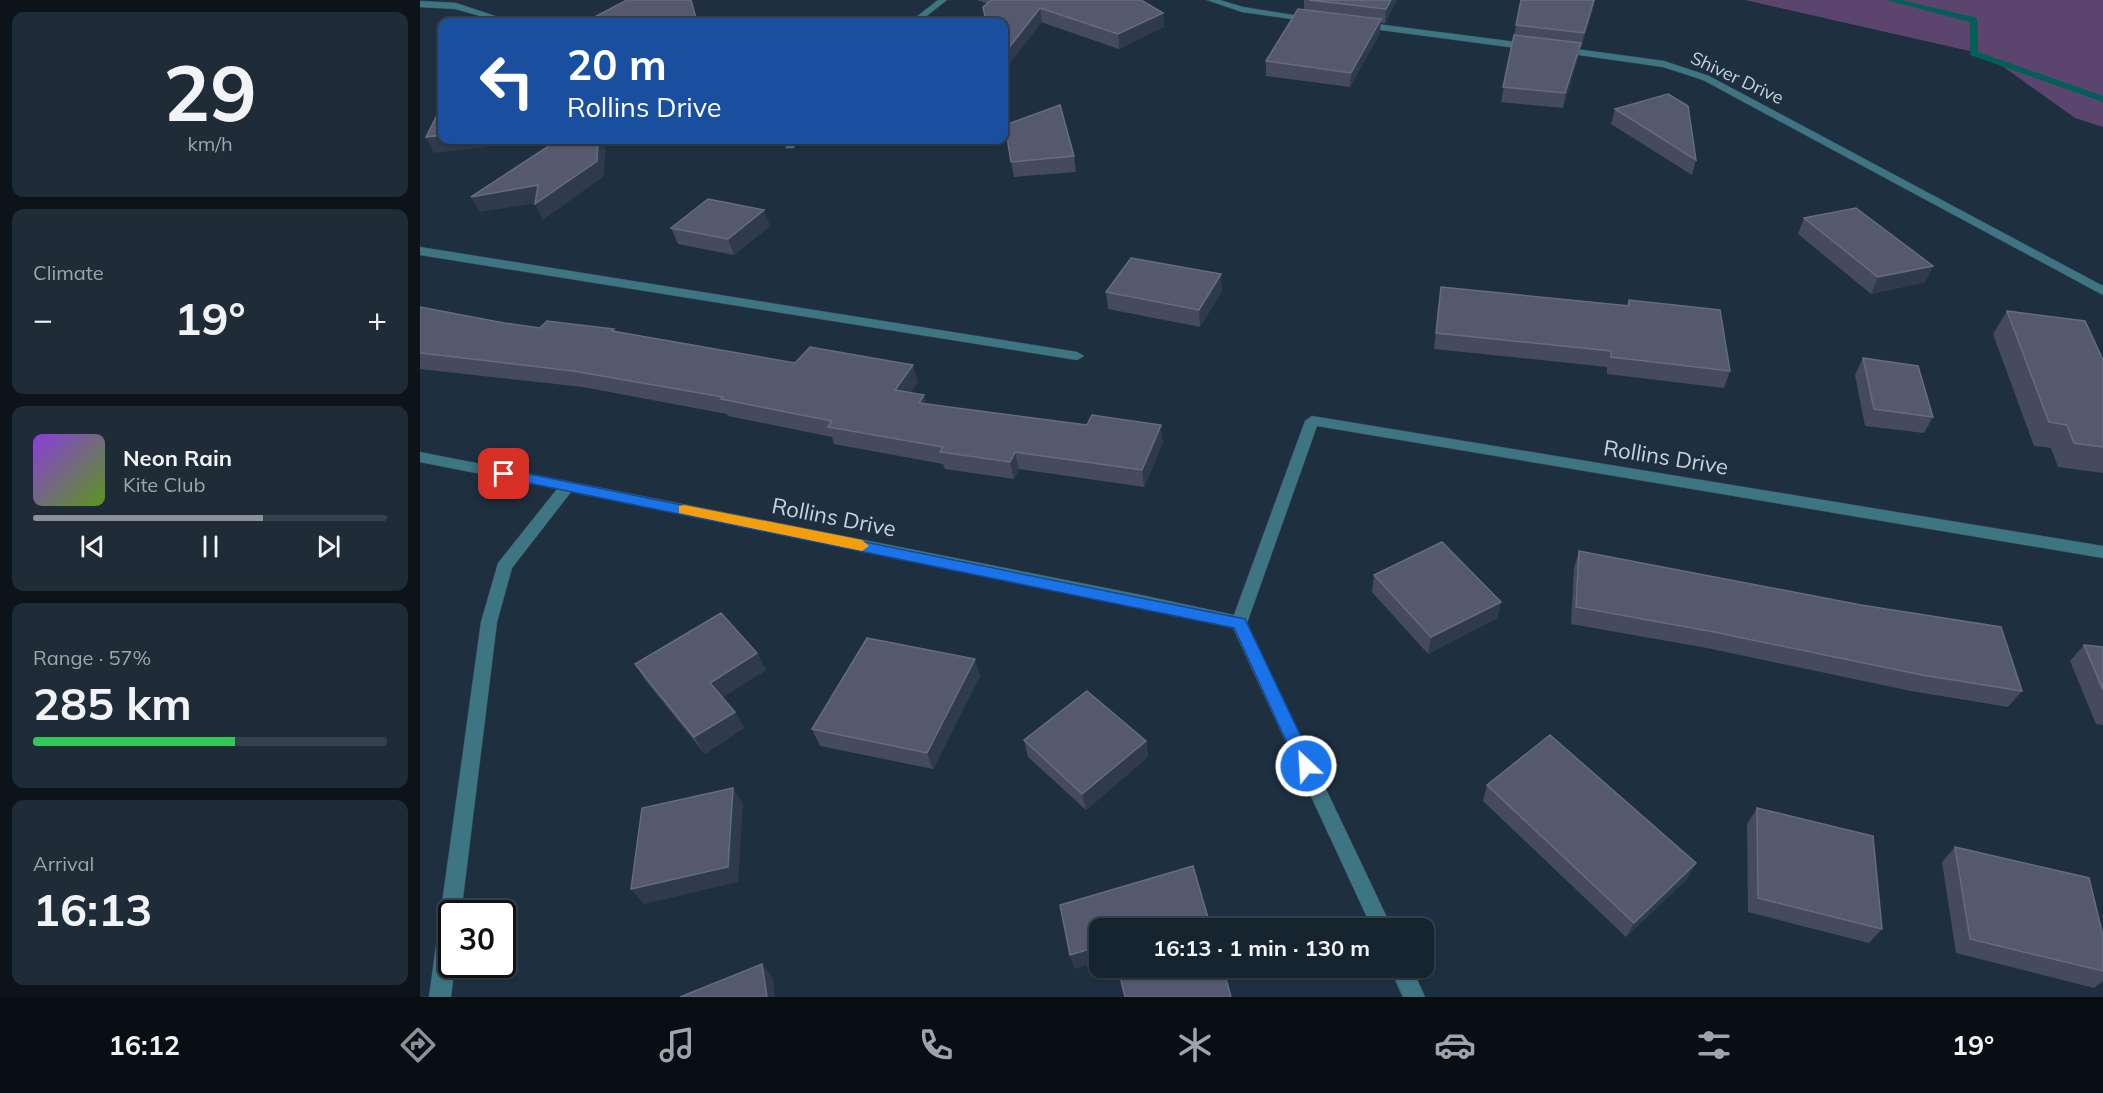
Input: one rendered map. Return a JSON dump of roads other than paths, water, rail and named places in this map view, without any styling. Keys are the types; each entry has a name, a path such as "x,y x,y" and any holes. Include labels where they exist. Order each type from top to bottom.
{"street":[{"path":"919,18 943,0"},
{"path":"1211,0 1242,9 1326,21"},
{"path":"420,4 456,6 496,18"},
{"name":"Shiver Drive","path":"1349,24 1639,60 1689,71 1719,83 2103,291"},
{"path":"420,251 1077,356"},
{"name":"Rollins Drive","path":"420,457 1239,623 1312,421 2103,552"},
{"path":"440,997 489,622 504,567 515,549 567,487"},
{"path":"1239,623 1377,918"},
{"path":"1405,978 1414,997"}],"waterway":[{"path":"1890,0 1974,20 1973,53 2103,99"}]}
